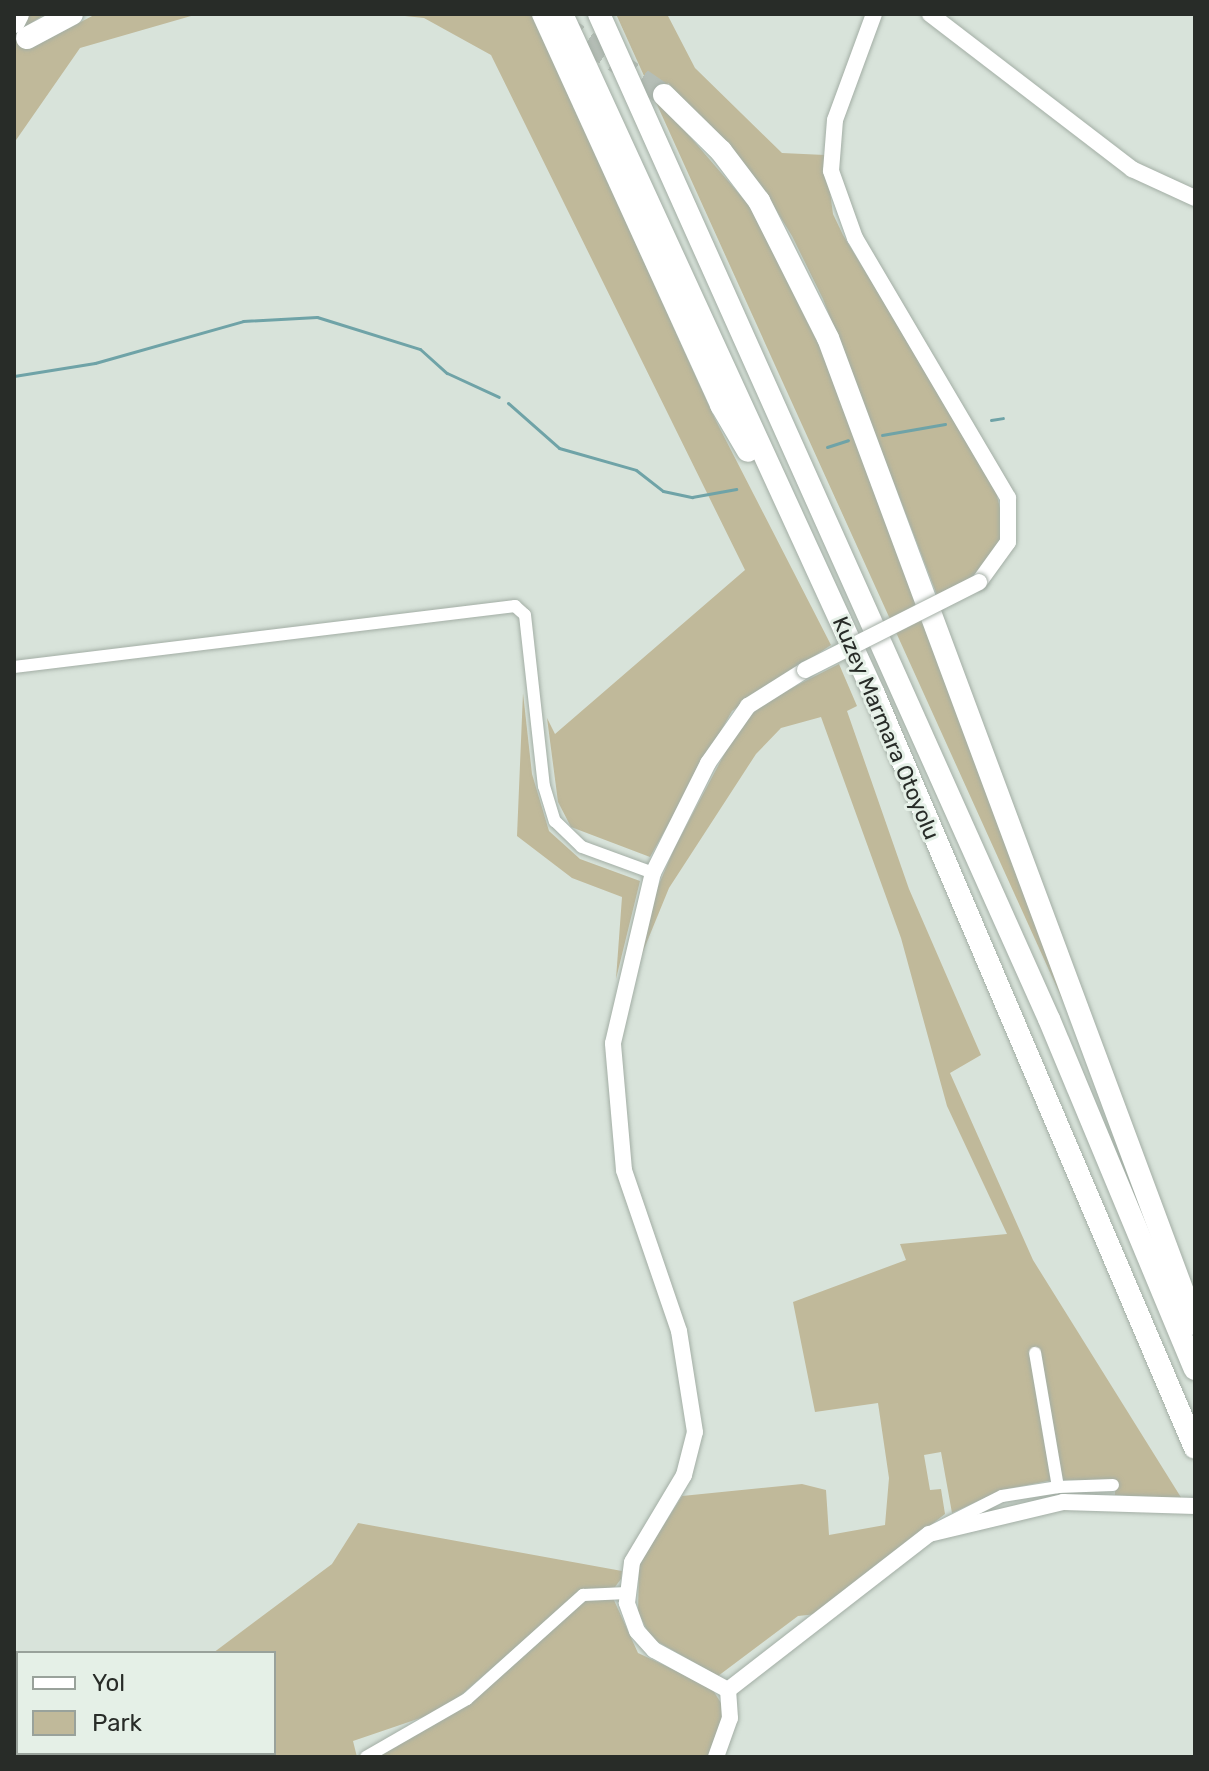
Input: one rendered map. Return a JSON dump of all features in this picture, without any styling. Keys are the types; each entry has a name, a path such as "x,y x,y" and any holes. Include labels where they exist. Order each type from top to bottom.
{"highway":[{"path":"18,14 21,30 72,14"},
{"path":"543,14 721,405 809,553"},
{"name":"Kuzey Marmara Otoyolu","path":"562,14 809,553 1195,1448"},
{"name":"Kuzey Marmara Otoyolu","path":"599,14 923,731 1195,1369"},
{"path":"664,95 721,151 759,201 828,338 1195,1324"}],"street":[{"path":"728,1690 645,1641 632,1621 627,1593 632,1562 684,1475 695,1432 679,1331 631,1200 613,1103 616,1012 653,873 729,727 766,692 979,582 1008,542 1008,498 855,238 831,171 835,120 874,14"},
{"path":"930,14 1132,169 1195,198"},
{"path":"14,667 515,606 525,615 544,786 555,821 582,847 653,873"},
{"path":"1035,1353 1058,1487"},
{"path":"728,1690 929,1534 1002,1496 1058,1487 1113,1485"},
{"path":"929,1534 1034,1506 1195,1506"},
{"path":"366,1757 467,1699 583,1595 627,1593"},
{"path":"716,1757 730,1718 728,1690"}],"green space":[{"path":"30,14 45,14 28,25 29,49 96,14 198,14 80,48 14,143 14,42"},
{"path":"386,14 532,14 715,419 831,645 732,711 650,857 571,827 558,802 547,718 555,734 745,570 491,55 424,18"},
{"path":"616,14 667,14 695,68 782,153 825,155 833,214 843,235 994,483 1004,525 998,548 970,580 937,595 823,299 792,236 761,185 668,83 662,104 759,217 807,307 1082,1043"},
{"path":"839,664 857,706 847,711 909,889 981,1055 950,1073 1033,1260 1182,1499 1115,1495 1115,1481 1053,1480 1002,1490 952,1513 941,1452 924,1455 930,1490 941,1489 945,1514 817,1614 798,1616 718,1676 651,1638 638,1612 639,1564 682,1496 802,1484 826,1490 829,1535 885,1525 889,1478 878,1403 815,1412 793,1302 906,1260 900,1244 1007,1234 947,1106 901,938 821,717 781,728 756,754 669,888 626,993 648,910 674,849 736,732 762,703"},
{"path":"523,693 532,774 549,831 580,859 640,881 616,979 622,897 572,878 517,836"},
{"path":"358,1523 622,1571 615,1587 576,1595 444,1710 353,1741 357,1757 163,1757 276,1755 276,1651 216,1651 332,1564"},
{"path":"613,1598 638,1653 711,1687 721,1703 723,1720 710,1757 378,1757 472,1702 561,1617 586,1601"}],"waterway":[{"path":"14,376 95,363 243,321 317,317 420,349 447,373 499,397"},
{"path":"508,403 559,448 636,470 663,491 692,497 736,489"},
{"path":"991,420 1003,418"},
{"path":"882,435 945,424"},
{"path":"827,447 848,440"}],"tunnel":[{"path":"560,23 664,95"}]}
